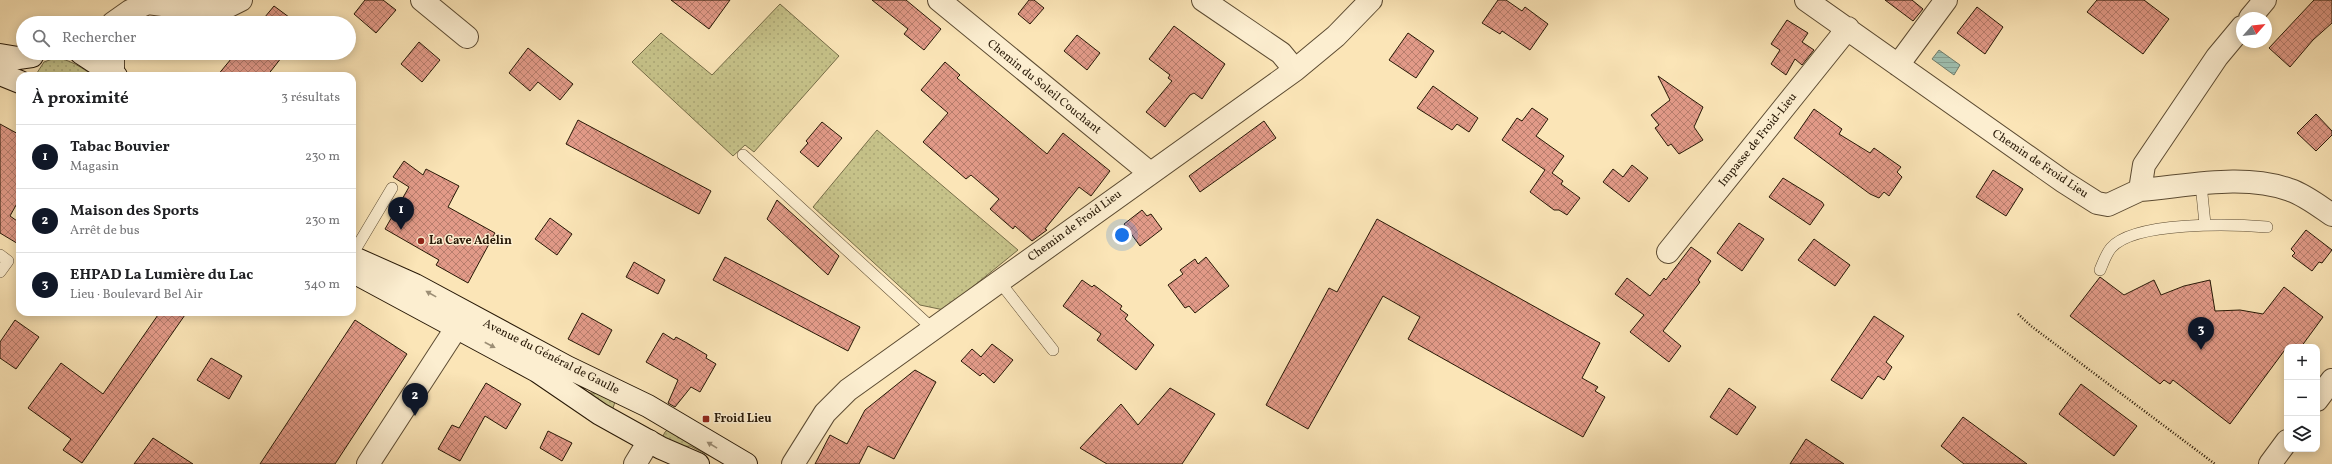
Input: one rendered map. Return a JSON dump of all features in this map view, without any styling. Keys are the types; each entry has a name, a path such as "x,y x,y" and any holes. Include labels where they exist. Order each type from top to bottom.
{"street":[{"path":"124,16 136,7 148,3 194,10 216,4 241,0"},
{"path":"422,0 467,37"},
{"name":"Chemin du Soleil Couchant","path":"939,0 1150,173"},
{"path":"1203,0 1281,53 1295,70"},
{"name":"Chemin de Froid Lieu","path":"793,464 825,413 835,402 999,281 1295,70 1336,36 1371,0"},
{"name":"Chemin de Froid Lieu","path":"1806,0 1848,28 2064,182 2097,203 2108,205 2140,190 2201,184 2245,182 2269,184 2291,190 2311,200 2332,215"},
{"path":"1898,65 1946,0"},
{"path":"2255,12 2265,0"},
{"name":"Impasse de Froid-Lieu","path":"1668,252 1848,28"},
{"path":"2140,190 2144,165 2217,57 2236,35"},
{"path":"0,55 16,58"},
{"path":"23,72 26,63 29,60"},
{"path":"97,60 114,68"},
{"path":"0,74 16,80"},
{"name":"Avenue du Général de Gaulle","path":"356,258 415,285 461,320 591,409 649,441 698,464"},
{"name":"Avenue du Général de Gaulle","path":"356,274 567,367 628,396 663,414 709,444 746,464"},
{"path":"368,464 461,320"},
{"path":"2320,396 2332,380"},
{"path":"614,422 628,396"},
{"path":"635,464 663,414"},
{"path":"2270,464 2284,445"}],"lane":[{"path":"743,155 933,329"},
{"path":"2201,184 2205,224"},
{"path":"356,249 392,188"},
{"path":"2100,270 2111,248 2132,235 2205,224 2267,227"},
{"path":"0,255 8,261 0,272"},
{"path":"999,281 1053,350"}],"path":[{"path":"2018,314 2215,464"}],"shaded area":[{"path":"780,4 839,56 754,152 745,145 733,156 632,62 661,33 712,75"},
{"path":"1939,50 1960,65 1954,75 1932,59"},
{"path":"50,60 64,60 71,62 88,72 38,72 44,62"},
{"path":"877,130 1018,250 944,310 920,305 813,207"},
{"path":"564,380 590,393 609,393 616,399 613,408 605,411"},
{"path":"670,428 726,464 690,446 683,447 662,438 665,432"}],"building":[{"path":"365,0 383,0 396,10 376,33 354,14"},
{"path":"671,0 730,0 709,29"},
{"path":"872,0 906,0 941,29 924,50 904,34 908,29"},
{"path":"1029,0 1034,0 1044,8 1030,24 1018,14"},
{"path":"1498,0 1506,0 1522,11 1525,7 1548,24 1530,50 1502,31 1500,34 1482,23"},
{"path":"1885,0 1912,0 1923,9 1913,21"},
{"path":"2097,0 2144,0 2169,19 2143,54 2087,12"},
{"path":"2314,0 2332,0 2332,23 2313,40 2290,67 2269,48 2272,48 2272,45"},
{"path":"274,6 288,16 266,16"},
{"path":"1977,7 2003,27 1985,54 1957,33"},
{"path":"1787,20 1808,33 1802,42 1814,50 1802,65 1795,59 1786,75 1771,64 1780,50 1771,44"},
{"path":"1174,26 1225,64 1202,99 1194,93 1190,95 1165,127 1146,112 1172,81 1168,78 1170,75 1149,59"},
{"path":"1408,33 1434,51 1416,78 1389,60"},
{"path":"1077,35 1100,53 1087,70 1064,51"},
{"path":"419,42 440,60 422,82 401,64"},
{"path":"528,48 573,84 560,100 538,82 530,91 509,73"},
{"path":"230,60 280,60 270,72 220,72"},
{"path":"945,62 960,75 957,78 1047,154 1063,133 1110,171 1091,196 1079,187 1045,229 1047,230 1032,241 1015,226 1013,229 990,209 999,199 971,175 966,179 923,142 948,113 921,90"},
{"path":"1658,76 1703,107 1694,127 1703,140 1679,154 1671,144 1668,146 1655,128 1659,125 1651,115 1670,100"},
{"path":"1433,86 1478,118 1469,132 1457,124 1452,130 1417,108"},
{"path":"1532,108 1548,119 1536,136 1564,156 1552,173 1563,181 1561,184 1580,198 1567,215 1559,210 1554,210 1530,192 1545,170 1502,140 1517,118 1522,121"},
{"path":"1814,109 1842,129 1839,134 1870,153 1874,148 1901,167 1897,172 1902,177 1889,196 1884,192 1879,198 1870,194 1794,138"},
{"path":"2316,114 2332,131 2332,135 2316,151 2297,133"},
{"path":"578,120 711,191 699,214 566,144"},
{"path":"1264,121 1276,138 1200,192 1189,176"},
{"path":"822,122 842,138 818,167 800,152 808,143 806,141"},
{"path":"0,124 16,133 16,205 10,216 16,220 16,243 0,233"},
{"path":"404,161 423,175 426,169 459,186 448,207 495,233 468,283 436,265 439,260 385,229 409,187 393,177"},
{"path":"1632,165 1648,178 1629,202 1603,182 1613,169 1623,177"},
{"path":"1993,170 2023,189 2006,216 1976,197"},
{"path":"1783,178 1822,202 1824,205 1810,225 1769,197"},
{"path":"777,200 839,256 828,275 767,219"},
{"path":"1142,210 1147,216 1151,214 1162,229 1140,246 1124,224"},
{"path":"550,218 572,234 557,255 535,239"},
{"path":"1377,219 1600,343 1582,378 1598,387 1595,391 1605,397 1583,437 1408,339 1420,317 1383,296 1308,429 1266,405 1329,288 1337,292"},
{"path":"1739,223 1764,239 1742,271 1717,253"},
{"path":"2306,230 2332,250 2322,263 2319,262 2312,271 2292,256 2295,253 2291,249"},
{"path":"1814,239 1850,265 1835,286 1798,260"},
{"path":"1691,247 1711,261 1698,280 1700,282 1663,331 1681,346 1669,362 1630,332 1644,315 1615,294 1627,278 1650,296 1664,278 1666,280"},
{"path":"725,257 860,327 848,351 713,280"},
{"path":"1206,257 1229,286 1195,313 1189,306 1185,308 1168,285 1183,274 1180,270 1195,259 1198,264"},
{"path":"634,262 665,280 658,294 626,277"},
{"path":"2100,277 2124,295 2154,280 2161,295 2184,286 2210,280 2215,311 2240,310 2263,314 2284,287 2323,317 2303,344 2284,344 2284,351 2230,424 2173,380 2170,384 2164,380 2160,384 2070,316"},
{"path":"1082,280 1092,287 1094,285 1122,306 1120,309 1128,315 1125,319 1154,345 1136,370 1097,340 1101,334 1063,306"},
{"path":"582,313 612,330 599,355 568,339"},
{"path":"157,316 184,316 82,463 63,450 71,439 28,408 61,363 103,394"},
{"path":"1874,316 1904,336 1886,362 1892,367 1884,380 1878,376 1862,399 1831,380"},
{"path":"15,320 39,337 16,369 0,358 0,342"},
{"path":"355,320 407,354 335,464 260,464"},
{"path":"663,333 674,340 676,337 687,343 707,355 706,358 716,364 700,392 691,387 675,407 668,403 678,380 646,362"},
{"path":"992,344 1013,360 994,383 983,373 980,376 961,361 972,349 981,357"},
{"path":"211,358 242,376 229,399 197,380"},
{"path":"915,370 936,382 894,459 868,446 859,464 815,464 830,435 847,444 865,410"},
{"path":"486,383 521,404 506,429 485,416 460,461 438,449 452,425 459,428"},
{"path":"2081,384 2137,426 2114,456 2059,414"},
{"path":"1170,388 1215,414 1182,464 1107,464 1080,448 1121,404 1138,425"},
{"path":"1729,388 1756,407 1737,435 1710,417"},
{"path":"1963,417 2027,464 1964,464 1941,446"},
{"path":"548,431 572,443 562,461 540,448"},
{"path":"153,438 193,464 134,464"},
{"path":"1806,439 1844,464 1790,464"}],"place":[{"name":"Tabac Bouvier","path":"401,230"},
{"name":"La Cave Adelin","path":"421,241"},
{"name":"EHPAD La Lumière du Lac","path":"2201,350"},
{"name":"Maison des Sports","path":"415,416"},
{"name":"Froid Lieu","path":"706,419"}]}
